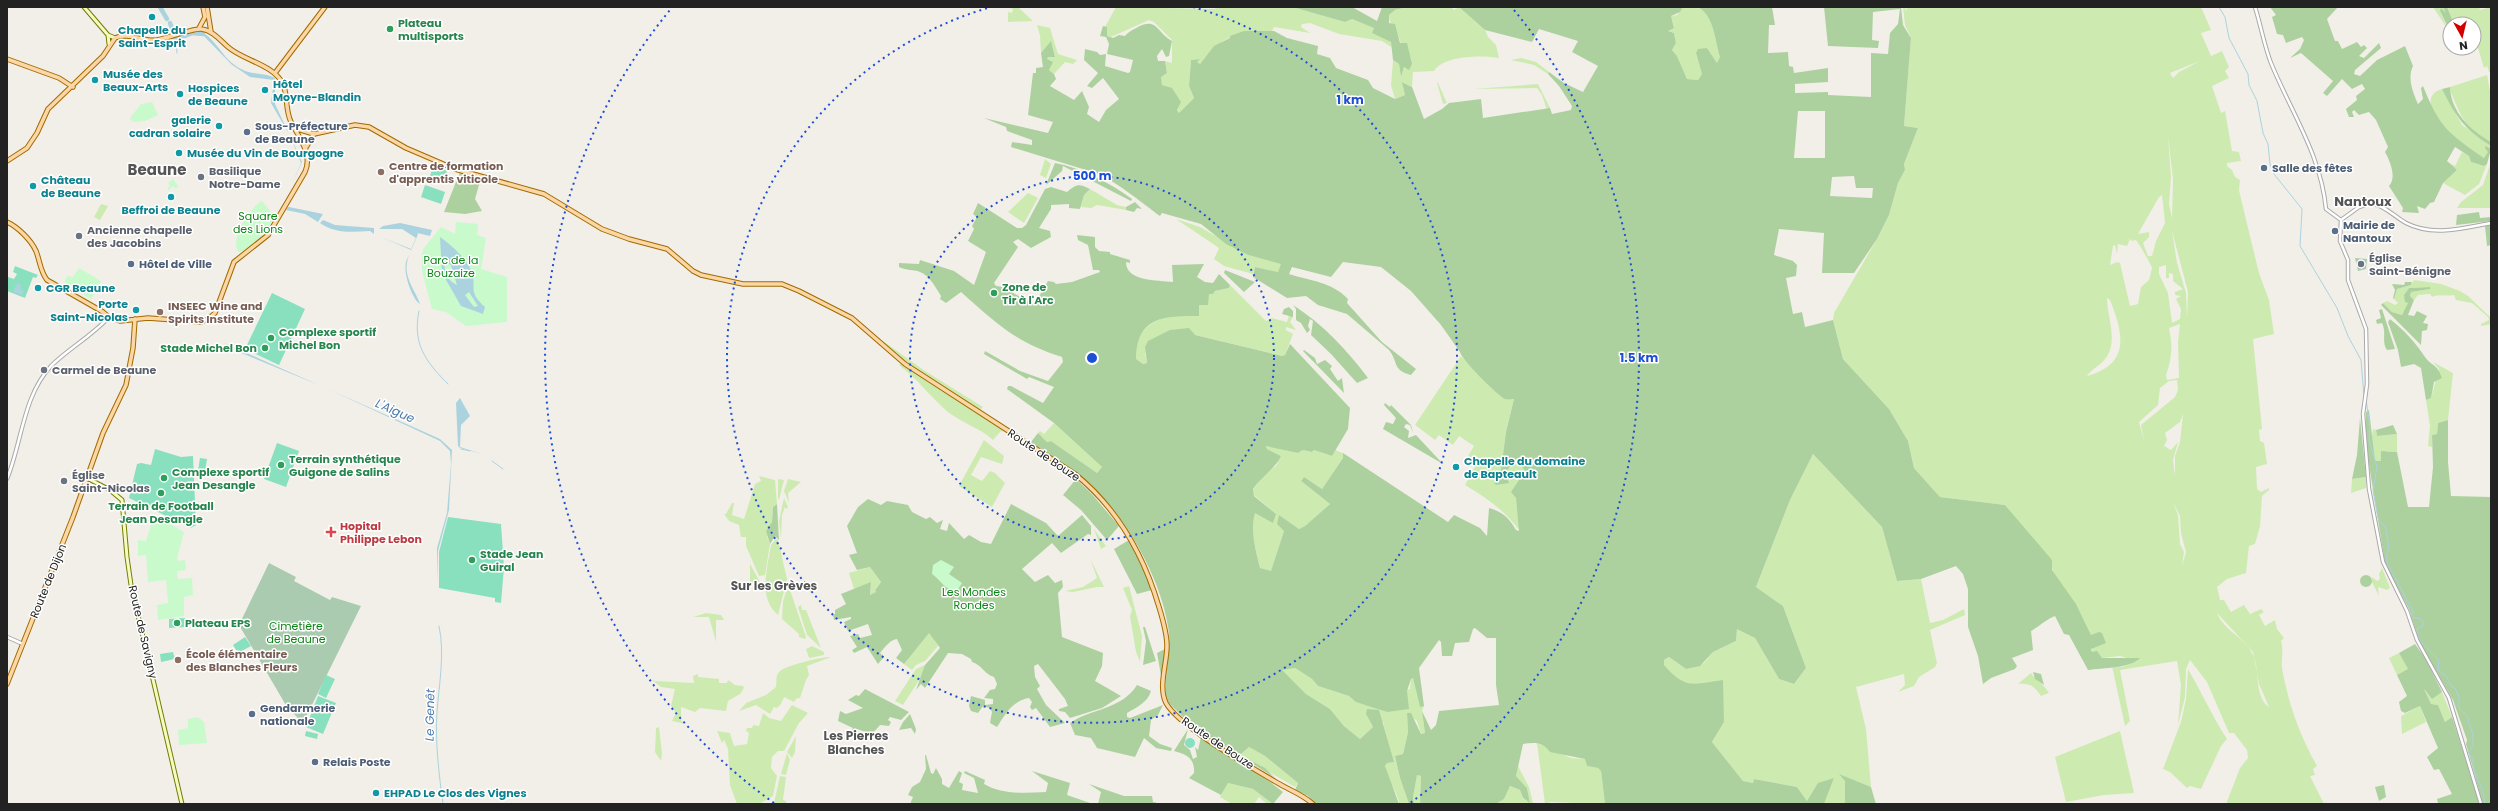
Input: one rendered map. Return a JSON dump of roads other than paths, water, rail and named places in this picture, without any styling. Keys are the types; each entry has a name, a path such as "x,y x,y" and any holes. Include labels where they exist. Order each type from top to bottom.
{"main road":[{"path":"84,7 108,35 115,38"},
{"path":"199,28 205,17 203,7"},
{"path":"207,7 211,32"},
{"path":"276,73 325,7"},
{"path":"7,161 27,148 37,133 48,109 73,87 103,56 109,44 115,38 123,36 154,40 171,38 199,28 211,32 244,58 276,73 283,86 288,113 305,149 308,161 307,169 280,216 268,235 234,262 215,313 210,318 195,322 145,318 137,321 120,321"},
{"path":"108,35 109,44"},
{"path":"7,59 59,78 73,87"},
{"name":"Route de Bouze","path":"314,134 355,126 370,127 406,148 455,169 544,194 602,229 629,239 667,249 693,271 701,275 743,284 782,284 839,309 864,327 905,364 1083,481 1109,508 1130,538 1147,569 1166,632 1167,646 1164,691 1168,705 1192,729 1275,781 1301,795 1313,804"},
{"path":"294,128 314,134 305,149"},
{"path":"7,222 18,229 34,248 42,272 47,280 103,312 109,317 130,323 135,328"},
{"name":"Route de Dijon","path":"7,684 103,433 126,385 137,321"},
{"name":"Route de Savigny","path":"87,478 106,488 122,500 131,585 182,804"}],"street":[{"path":"2255,7 2268,56 2297,115 2324,185 2326,209 2341,220"},
{"path":"2341,220 2366,204 2373,203 2382,207 2407,224 2425,230 2447,230 2491,223"},
{"path":"2341,220 2340,237 2346,253 2348,280 2366,329 2367,373 2363,414 2369,489 2383,562 2407,611 2415,635 2449,698 2482,804"},
{"path":"7,479 36,388 59,358 95,333 109,317"},
{"path":"7,637 23,644"}],"water":[{"path":"199,31 209,37 228,59 238,67 249,72 275,78 275,104 289,134 271,103 274,80 250,77 231,64"},
{"path":"290,135 302,162 292,184 301,163"},
{"path":"288,207 323,214 318,222 305,214 286,210"},
{"path":"323,220 335,225 374,228 374,234 370,231 338,231 326,227 320,223"},
{"path":"400,223 432,230 430,236 417,233 418,234 411,251 381,237 411,249 416,238 402,229 379,229 383,226"},
{"path":"440,237 465,260 471,270 474,292 476,297 485,307 483,314 461,306 442,273","holes":["445,262 451,265 457,285 447,276","469,292 478,306 474,307 465,295"]},
{"path":"409,254 407,274 420,304 414,297 407,279 405,267"},
{"path":"17,283 21,285 20,289 24,291 22,295 13,292"},
{"path":"224,343 321,386 239,352"},
{"path":"328,389 440,439 452,450 449,510 438,551 437,582 437,548 447,513 451,464 450,451 440,441"},
{"path":"460,398 470,416 461,425 460,447 482,454 460,448 458,446 456,403"}],"waterway":[{"path":"160,7 167,19"},
{"path":"2219,7 2225,17 2229,38 2248,74 2249,85 2257,101 2263,133 2268,144 2270,164 2274,174 2302,209 2300,246 2337,308 2348,336 2361,360 2364,396"},
{"path":"170,23 176,40 192,33 203,34"},
{"path":"176,40 177,53"},
{"path":"419,311 417,323 419,343 427,360 448,384"},
{"path":"2366,399 2370,428 2369,440 2377,467 2373,490 2378,518 2386,529 2389,548 2387,553 2387,563 2413,611 2411,617 2421,619 2423,622 2423,626 2417,629 2419,638 2439,661 2438,670 2446,676 2452,687 2455,688 2459,697 2459,708 2467,716 2473,735 2473,746 2468,752 2473,759 2474,771 2483,790 2485,804"},
{"name":"L'Aigue","path":"461,449 470,451"},
{"name":"L'Aigue","path":"492,461 503,469"},
{"name":"Le Genêt","path":"439,626 442,658 437,712 437,747 443,804"}],"place":[{"name":"Chapelle du Saint-Esprit","path":"152,17"},
{"name":"Plateau multisports","path":"390,29"},
{"name":"Musée des Beaux-Arts","path":"95,80"},
{"name":"Hôtel Moyne-Blandin","path":"265,90"},
{"name":"Hospices de Beaune","path":"180,94"},
{"name":"galerie cadran solaire","path":"219,126"},
{"name":"Sous-Préfecture de Beaune","path":"247,132"},
{"name":"Musée du Vin de Bourgogne","path":"179,153"},
{"name":"Salle des fêtes","path":"2264,168"},
{"name":"Centre de formation d'apprentis viticole","path":"381,172"},
{"name":"Basilique Notre-Dame","path":"201,177"},
{"name":"Château de Beaune","path":"33,186"},
{"name":"Beffroi de Beaune","path":"171,197"},
{"name":"Mairie de Nantoux","path":"2335,231"},
{"name":"Ancienne chapelle des Jacobins","path":"79,236"},
{"name":"Hôtel de Ville","path":"131,264"},
{"name":"Église Saint-Bénigne","path":"2361,264"},
{"name":"CGR Beaune","path":"38,288"},
{"name":"Zone de Tir à l'Arc","path":"994,293"},
{"name":"Porte Saint-Nicolas","path":"136,310"},
{"name":"INSEEC Wine and Spirits Institute","path":"160,312"},
{"name":"Complexe sportif Michel Bon","path":"271,338"},
{"name":"Stade Michel Bon","path":"265,348"},
{"name":"Carmel de Beaune","path":"44,370"},
{"name":"Terrain synthétique Guigone de Salins","path":"281,465"},
{"name":"Chapelle du domaine de Bapteault","path":"1456,467"},
{"name":"Complexe sportif Jean Desangle","path":"164,478"},
{"name":"Église Saint-Nicolas","path":"64,481"},
{"name":"Terrain de Football Jean Desangle","path":"161,493"},
{"name":"Hopital Philippe Lebon","path":"331,532"},
{"name":"Stade Jean Guiral","path":"472,560"},
{"name":"Plateau EPS","path":"177,623"},
{"name":"École élémentaire des Blanches Fleurs","path":"178,660"},
{"name":"Gendarmerie nationale","path":"252,714"},
{"name":"Relais Poste","path":"315,762"},
{"name":"EHPAD Le Clos des Vignes","path":"376,793"}],"district":[{"name":"Beaune","path":"157,170"},
{"name":"Nantoux","path":"2363,201"},
{"name":"Sur les Grèves","path":"774,586"},
{"name":"Les Pierres Blanches","path":"856,743"}],"park label":[{"name":"Square des Lions","path":"258,222"},
{"name":"Parc de la Bouzaize","path":"451,266"},
{"name":"Les Mondes Rondes","path":"974,598"},
{"name":"Cimetière de Beaune","path":"296,632"}]}
